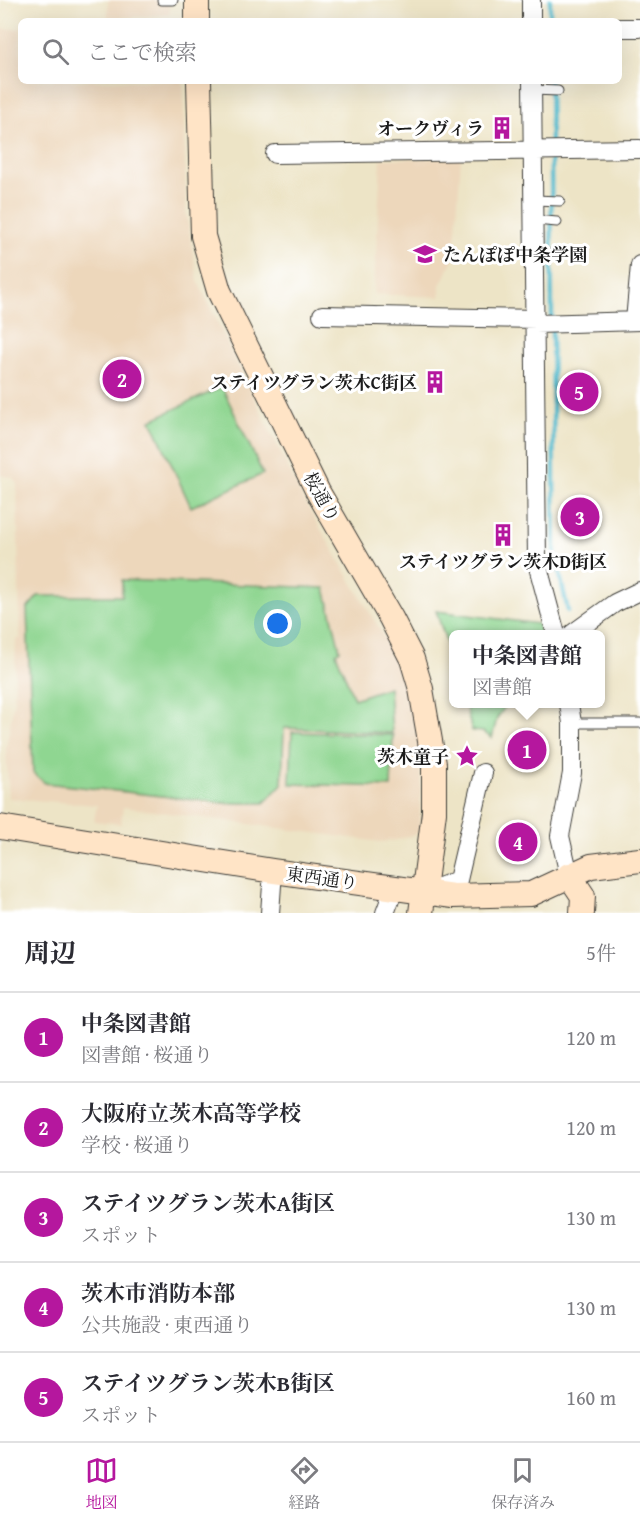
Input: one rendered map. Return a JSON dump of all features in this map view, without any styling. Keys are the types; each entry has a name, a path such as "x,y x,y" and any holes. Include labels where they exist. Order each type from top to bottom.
{"street":[{"path":"197,0 197,18"},
{"path":"531,0 531,18"},
{"path":"622,28 640,28"},
{"name":"桜通り","path":"199,84 202,236 219,291 318,492 392,618 411,659 421,689 434,764 434,812 423,903"},
{"path":"532,86 544,150 538,220 544,323 537,563 555,630"},
{"path":"275,154 640,149"},
{"path":"322,315 544,323 637,321 640,266"},
{"path":"578,630 615,603 640,591"},
{"path":"570,708 572,723 572,773 560,836 569,875 583,896 582,913"},
{"path":"423,903 458,880 483,773"},
{"name":"東西通り","path":"0,827 394,889 423,903 453,896 531,894 591,866 640,860"},
{"path":"270,913 273,871"},
{"path":"385,913 394,889"}],"lane":[{"path":"162,0 173,0"},
{"path":"532,86 558,91"},
{"path":"539,200 558,200"},
{"path":"538,220 556,222"},
{"path":"539,254 560,254"},
{"path":"572,723 640,723"}],"shaded area":[{"path":"108,0 169,0 170,14 108,18"},
{"path":"0,29 18,29 18,84 183,84 186,213 198,282 303,499 386,640 409,694 421,749 420,833 381,842 123,807 121,824 94,821 97,805 9,798 6,749 14,702 16,639 20,639 17,483 12,477 0,475"},
{"path":"461,158 454,258 440,285 440,297 374,294 381,159"}],"green space":[{"path":"222,387 263,474 191,507 151,420"},
{"path":"122,580 325,588 340,650 336,653 354,699 389,687 392,733 284,728 282,784 264,803 224,803 45,783 33,773 27,609 38,596 122,596"},
{"path":"436,611 538,624 540,630 449,630 449,650"},
{"path":"466,708 504,708 497,718 492,738 483,732 472,731"},
{"path":"292,732 393,735 391,787 290,784"}],"waterway":[{"path":"550,0 550,18"},
{"path":"550,84 551,147"},
{"path":"551,156 552,318"},
{"path":"552,327 555,553 568,611"}],"place":[{"name":"オークヴィラ","path":"502,128"},
{"name":"たんぽぽ中条学園","path":"425,254"},
{"name":"大阪府立茨木高等学校","path":"122,379"},
{"name":"ステイツグラン茨木C街区","path":"435,382"},
{"name":"ステイツグラン茨木B街区","path":"579,392"},
{"name":"ステイツグラン茨木A街区","path":"580,517"},
{"name":"ステイツグラン茨木D街区","path":"503,535"},
{"name":"中条図書館","path":"527,750"},
{"name":"茨木童子","path":"467,756"},
{"name":"茨木市消防本部","path":"518,842"}]}
